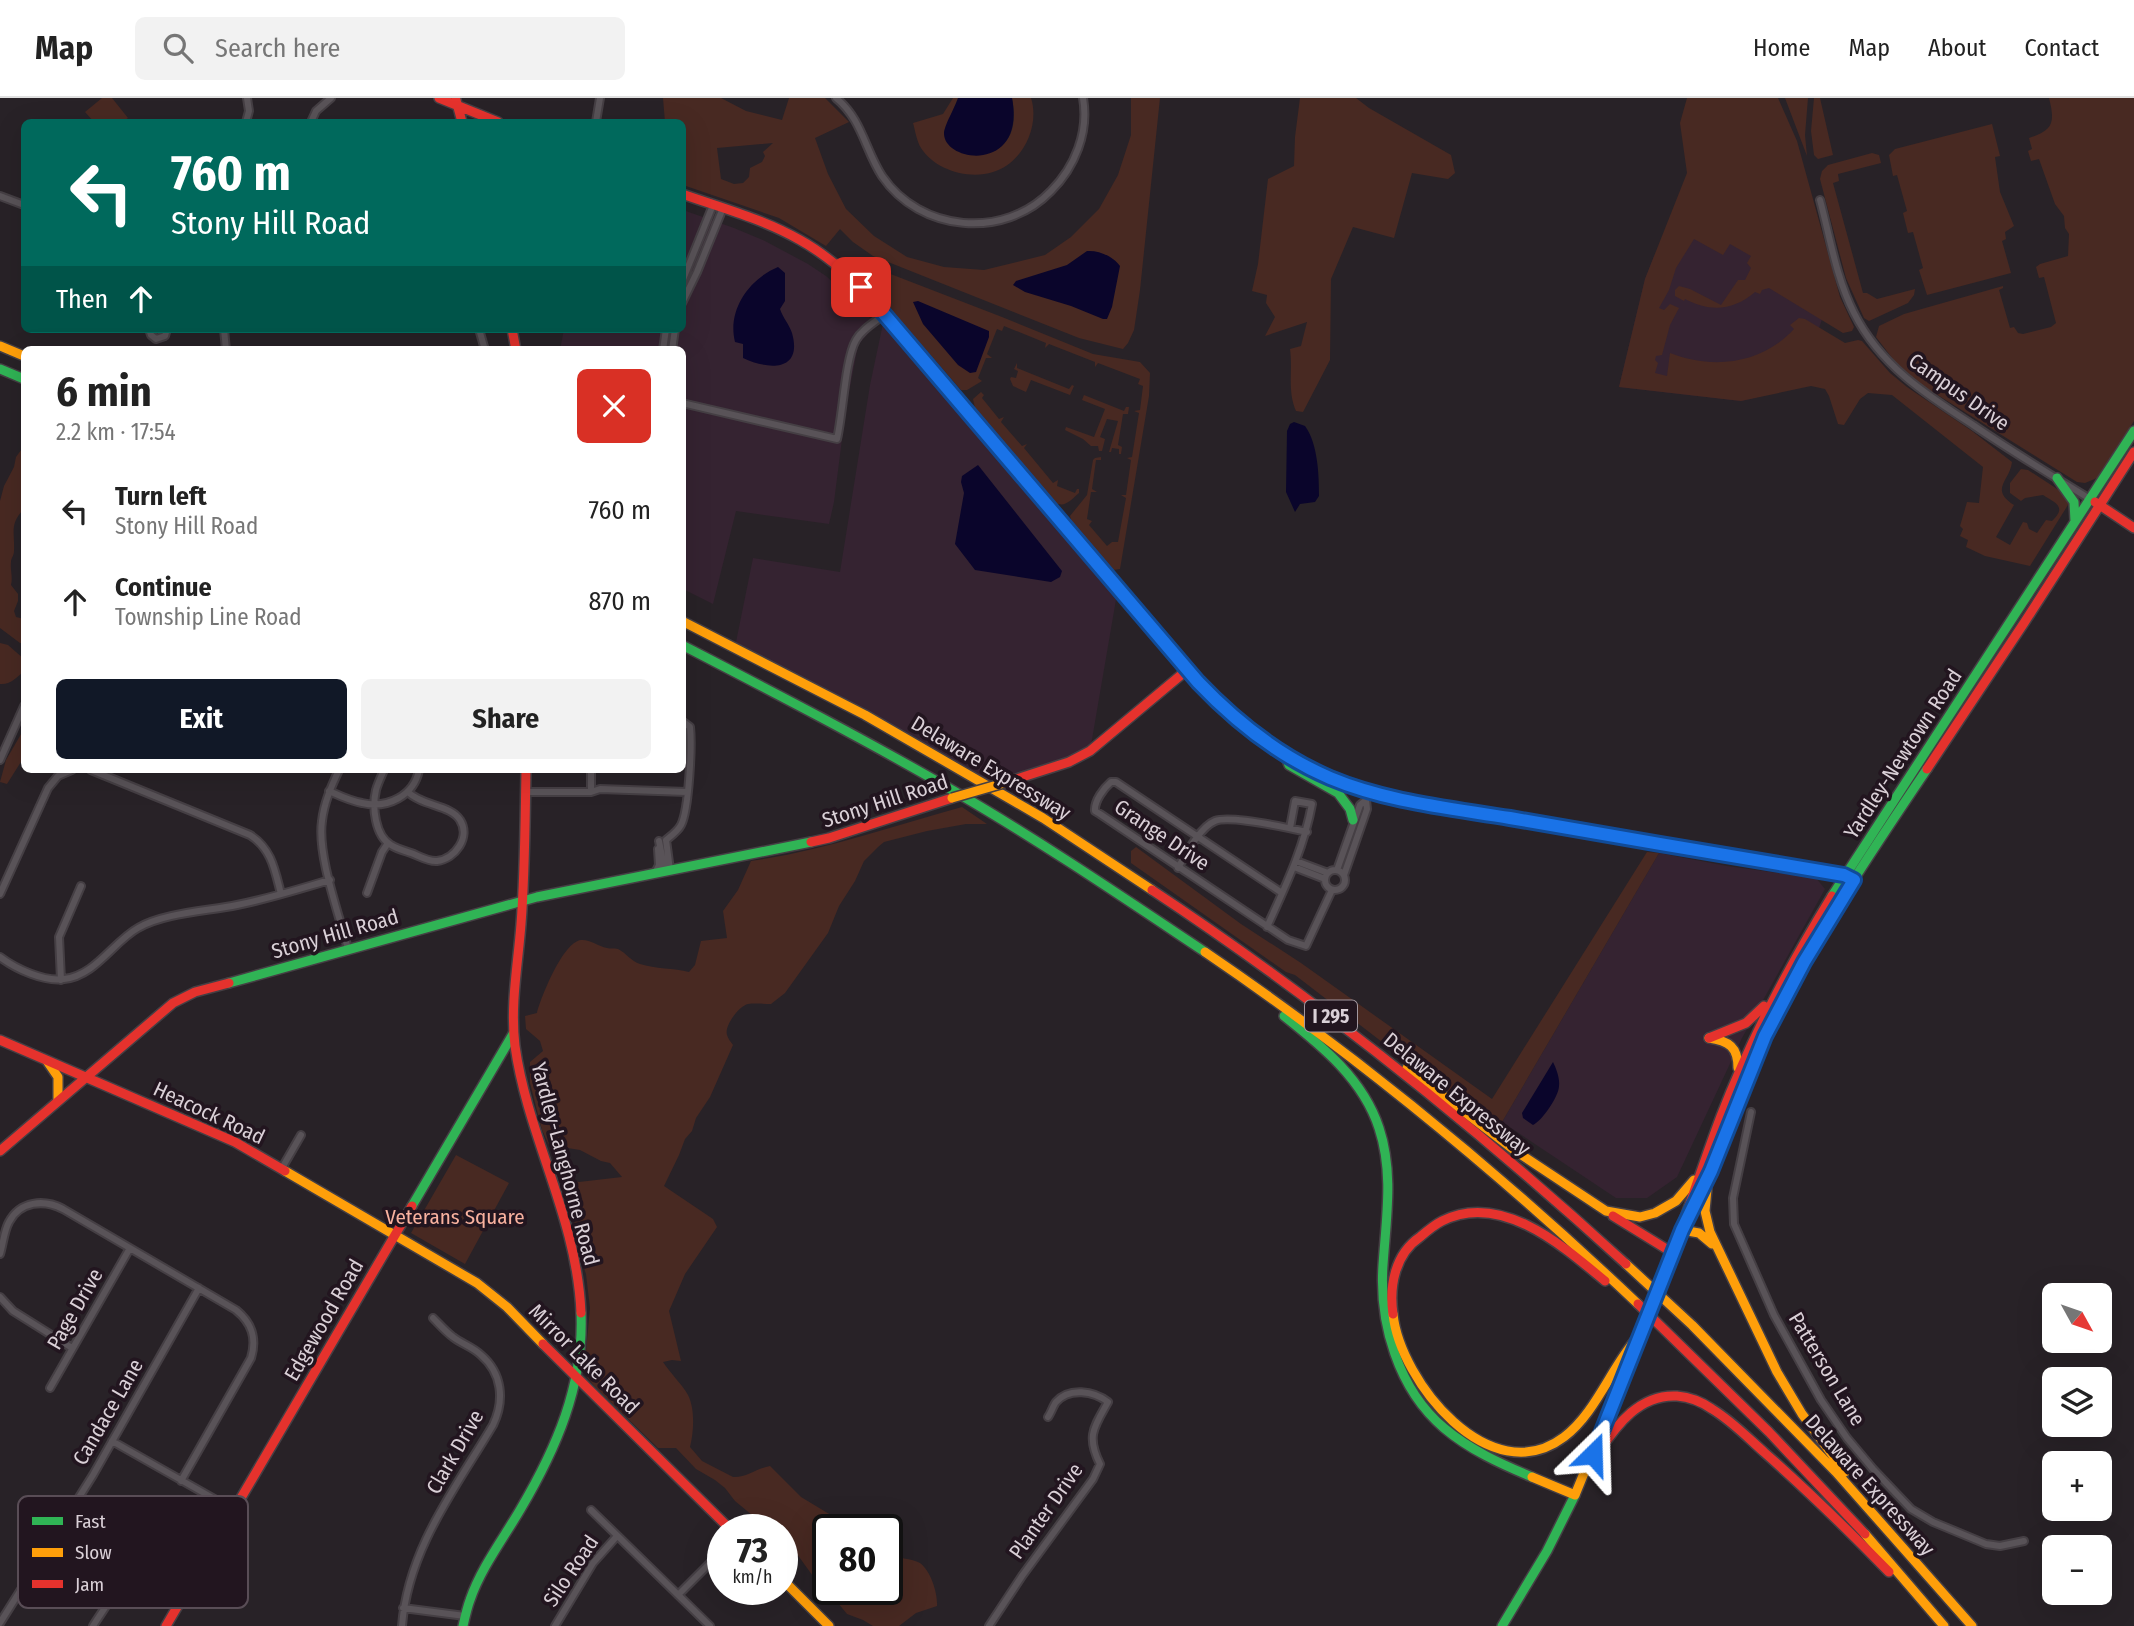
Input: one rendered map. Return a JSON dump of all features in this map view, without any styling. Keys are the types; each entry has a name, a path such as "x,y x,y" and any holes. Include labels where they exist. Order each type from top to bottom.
{"main road":[{"path":"439,98 456,101 492,119"},
{"path":"456,101 461,119"},
{"path":"686,195 770,225 812,247 852,278 1212,698 1285,755 1368,796 1406,800 1844,875 1854,880"},
{"path":"0,346 21,355"},
{"path":"0,369 21,378"},
{"name":"Yardley-Newtown Road","path":"1706,1170 1737,1078 1797,953 1844,875 2134,431"},
{"name":"Yardley-Newtown Road","path":"1502,1626 1547,1551 1583,1478 1706,1170 1765,1036 1804,962 1854,880 2027,620 2134,452"},
{"path":"2057,478 2075,501 2077,507 2074,523"},
{"path":"2090,499 2134,528"},
{"name":"Delaware Expressway","path":"686,623 865,715 1040,817 1193,917 1364,1041 1468,1124 1615,1252 1724,1355 1836,1471 1972,1626"},
{"name":"Delaware Expressway","path":"686,647 832,721 1028,834 1206,951 1365,1069 1430,1120 1539,1213 1680,1344 1809,1473 1944,1626"},
{"name":"Stony Hill Road","path":"0,1151 162,1011 184,996 226,982 522,901 829,838 1069,762 1090,751 1187,670"},
{"path":"1285,755 1289,765 1334,789 1348,802 1353,812 1353,820"},
{"name":"Yardley-Langhorne Road","path":"464,1621 479,1580 542,1472 555,1444 570,1404 576,1378 581,1314 576,1260 526,1091 514,1033 526,773"},
{"path":"1028,834 1236,980 1310,1037 1344,1069 1379,1125 1388,1159 1390,1200 1382,1300 1392,1348 1404,1375 1426,1410 1457,1438 1496,1461 1575,1494"},
{"path":"1737,1078 1738,1055 1732,1045 1722,1039 1709,1038 1754,1019 1797,953"},
{"name":"Edgewood Road","path":"242,1496 514,1033"},
{"name":"Heacock Road","path":"0,1040 212,1131 282,1168 396,1235"},
{"path":"1364,1041 1419,1075 1514,1150 1672,1253"},
{"path":"46,1060 58,1077 58,1100"},
{"path":"1606,1211 1640,1217 1662,1210 1676,1201 1706,1170"},
{"path":"1706,1170 1705,1211 1710,1232 1766,1351 1788,1392 1817,1435 1889,1530"},
{"path":"1641,1334 1617,1362 1573,1430 1540,1449 1506,1450 1483,1443 1462,1430 1444,1415 1421,1388 1406,1362 1395,1331 1390,1305 1392,1284 1399,1262 1406,1251 1433,1225 1457,1216 1491,1214 1519,1222 1556,1242 1602,1278 1662,1332 1680,1344"},
{"path":"1682,1230 1691,1229 1702,1233 1719,1251"},
{"name":"Mirror Lake Road","path":"396,1235 460,1272 496,1297 715,1514"},
{"path":"1583,1478 1620,1422 1639,1406 1667,1396 1696,1401 1716,1411 1811,1494 1939,1626"},
{"path":"798,1595 830,1626"},
{"name":"Edgewood Road","path":"166,1626 177,1608"}],"street":[{"path":"247,98 249,111 247,119"},
{"path":"312,119 316,111 331,98"},
{"path":"596,119 600,98"},
{"path":"836,98 853,116 878,169 893,190 928,215 967,224 1013,216 1046,196 1060,182 1077,154 1084,118 1083,98"},
{"path":"0,207 2,197 21,204"},
{"name":"Campus Drive","path":"1820,200 1848,300 1863,329 1885,358 1900,374 1934,400 2090,499"},
{"path":"686,272 713,205"},
{"path":"686,295 723,208"},
{"path":"686,404 837,439 855,342 885,314"},
{"path":"150,333 156,339 165,336 166,333"},
{"path":"0,760 21,713"},
{"path":"655,873 659,865 658,850 662,842 680,827 687,792 691,738 690,727 686,724"},
{"path":"0,894 48,788 58,776 65,773"},
{"path":"98,773 259,840 268,851 281,894"},
{"path":"338,773 329,791 321,831 323,855 348,949"},
{"path":"383,773 375,792 375,804 378,829 388,843 433,861 448,857 460,846 463,830 457,817 418,800 408,792"},
{"path":"329,791 358,803 394,801 408,792 418,773"},
{"path":"591,773 591,792"},
{"name":"Grange Drive","path":"1282,893 1116,782 1107,785 1095,804 1095,811 1288,940 1306,946 1332,890"},
{"path":"526,792 591,792 600,789 687,792"},
{"path":"1337,870 1353,820 1360,804 1368,796"},
{"path":"1326,876 1327,886 1332,890 1344,885 1344,875 1367,809 1368,796"},
{"path":"1267,927 1307,832 1312,804 1295,801 1290,828"},
{"path":"1178,868 1198,837 1214,821 1230,820 1307,832"},
{"path":"662,842 668,870"},
{"path":"367,893 388,843"},
{"path":"1295,864 1326,876"},
{"path":"0,869 10,873"},
{"path":"1326,876 1333,870 1344,875"},
{"path":"0,957 33,974 61,980 73,978 146,923 241,904 330,880"},
{"path":"61,980 59,937 81,886"},
{"name":"Patterson Lane","path":"1751,1112 1733,1199 1734,1224 1774,1315 1821,1400 1856,1449 1911,1509 1933,1522 1986,1544 2000,1546 2024,1541"},
{"path":"282,1168 301,1135"},
{"path":"0,1254 9,1221 16,1213 30,1204 50,1203 243,1315 251,1327 254,1345 251,1358 181,1481"},
{"path":"0,1218 9,1221"},
{"name":"Page Drive","path":"50,1388 130,1248"},
{"name":"Candace Lane","path":"79,1496 200,1289"},
{"path":"0,1297 13,1311 72,1348"},
{"name":"Clark Drive","path":"402,1626 408,1585 419,1552 493,1424 500,1406 499,1382 488,1362 450,1335 433,1318"},
{"name":"Planter Drive","path":"989,1626 1021,1576 1093,1479 1100,1464 1093,1450 1092,1429 1108,1402 1093,1394 1067,1394 1057,1402 1048,1417"},
{"path":"112,1441 208,1496"},
{"path":"591,1510 710,1626"},
{"name":"Silo Road","path":"555,1626 593,1563 617,1536"},
{"path":"678,1595 707,1566"},
{"name":"Candace Lane","path":"0,1623 18,1594"},
{"path":"93,1626 104,1608"},
{"path":"403,1608 464,1621"}],"shaded area":[{"path":"958,98 1012,98 1013,122 1007,139 997,150 984,155 970,155 957,151 948,144 944,130"},
{"path":"1802,164 1835,281 1799,387 1741,401 1619,387 1645,279 1654,256"},
{"path":"686,211 765,241 808,264 856,303 870,318 871,330 858,345 829,524 736,511 713,604 686,590 686,346 561,346 563,333 686,333"},
{"path":"1087,251 1106,255 1120,266 1107,319 1025,292 1013,285 1016,281 1067,265"},
{"path":"778,267 785,273 785,301 780,309 792,333 794,346 788,361 772,366 743,358 743,344 735,342 733,330 737,307 743,297 758,279"},
{"path":"918,301 989,331 976,372 970,373 958,365 923,324 913,302"},
{"path":"885,314 1118,588 1090,751 990,786 735,647 753,558 840,572 870,385"},
{"path":"1294,422 1305,426 1313,442 1319,488 1319,496 1315,502 1300,504 1295,512 1286,492 1287,431"},
{"path":"978,465 1062,571 1060,577 1051,582 975,570 955,544 964,493 962,476"},
{"path":"1659,853 1727,866 1816,878 1825,889 1742,1038 1677,1177 1647,1198 1616,1198 1502,1122"},
{"path":"1553,1062 1558,1076 1558,1090 1545,1114 1533,1125 1523,1118 1522,1113"}],"green space":[{"path":"102,98 112,98 128,118 91,119 85,112"},
{"path":"663,98 721,98 746,111 782,120 789,98 825,98 849,122 815,138 828,174 846,209 874,236 907,257 944,267 984,270 1045,255 1071,237 1099,209 1118,175 1131,135 1131,98 1160,98 1140,290 1134,330 1123,349 1079,338 873,256 840,229 826,246 779,218 686,186 686,119 665,119","holes":["773,143 763,152 765,156 762,162 750,168 749,177 743,183 734,184 721,179 717,148"]},
{"path":"953,98 958,98 944,132 956,150 984,153 1003,145 1009,136 1013,126 1012,98 1031,98 1031,131 1021,152 1013,161 993,172 974,175 953,171 927,156 920,145 913,123 943,114"},
{"path":"1300,98 1356,98 1451,155 1455,173 1448,179 1412,173 1394,238 1353,227 1331,279 1330,360 1303,412 1296,411 1292,396 1290,349 1301,346 1307,322 1265,336 1275,317 1266,303 1267,295 1252,291 1258,264 1268,179 1294,166"},
{"path":"1687,98 1778,98 1797,141 1840,297 1854,327 1852,331 1843,333 1769,288 1721,308 1703,306 1685,299 1684,301 1675,296 1675,290 1679,286 1721,305 1738,280 1745,280 1751,268 1747,263 1751,256 1730,244 1723,255 1694,239 1676,268 1669,290 1659,308 1664,310 1670,304 1679,308 1670,325 1662,355 1656,356 1658,363 1655,373 1667,376 1670,353 1720,362 1752,356 1781,341 1794,329 1790,325 1799,318 1845,343 1862,341 1890,373 1907,387 2012,462 2002,489 2003,494 2014,505 1996,537 2010,545 2023,522 2037,533 2046,520 2052,521 2059,512 2058,506 2043,495 2021,501 2010,493 2010,483 2021,469 2028,470 2071,500 2030,566 1985,556 1966,547 1968,540 1960,536 1963,529 1960,526 1967,502 1979,503 1983,467 1892,395 1868,393 1860,399 1844,425 1838,424 1825,389 1811,386 1741,401 1619,387 1645,279 1687,173 1680,123"},
{"path":"1785,98 1808,98 1805,135 1807,156"},
{"path":"1814,98 1820,98 1833,155 1818,159 1814,155 1811,131"},
{"path":"2049,98 2134,98 2134,421 2097,478 2085,483 2077,482 1920,384 1896,363 1876,337 1879,326 1904,314 2003,286 1999,290 2010,328 2014,327 2018,333 2023,334 2051,327 2056,323 2044,277 2039,278 2036,267 2068,256 2069,234 2039,159 2031,161 2028,151 2032,149 2029,138 2044,132 2051,124"},
{"path":"1992,124 2000,156 1995,157 2000,192 2014,226 2005,232 2006,239 2002,241 2011,273 1927,295 1919,270 1923,268 1913,232 1908,233 1903,213 1907,211 1897,175 1893,176 1889,155 1895,149"},
{"path":"1872,153 1879,155 1881,163 1838,174 1839,181 1833,183 1863,293 1877,299 1915,289 1908,303 1869,321 1864,318 1846,278 1820,179 1822,171 1828,165"},
{"path":"849,261 862,263 1093,354 1140,362 1150,373 1149,396 1120,569 1113,570 1072,523 1070,516 1087,495 1093,460 1101,457 1101,460 1096,460 1092,489 1097,492 1091,492 1087,519 1092,521 1089,525 1107,546 1118,542 1126,498 1121,495 1126,495 1131,460 1127,458 1132,457 1139,413 1134,411 1140,410 1143,386 1138,384 1140,379 1098,363 1095,367 1095,362 1049,344 1045,348 1046,343 1004,326 1002,331 997,329 987,354 992,358 986,358 978,378 982,381 967,390 961,390 873,289 848,265"},
{"path":"1017,363 1017,368 1069,389 1074,386 1070,395 1031,380 1026,392 1013,386 1010,379 1016,378 1018,371 1014,369"},
{"path":"981,392 984,395 982,398 999,419 1004,417 1001,422 1022,446 1027,444 1024,448 1053,483 1058,480 1057,486 1075,493 1079,489 1079,493 1065,504 1056,503 975,408 973,399"},
{"path":"1084,395 1124,411 1129,407 1128,414 1123,414 1118,445 1122,447 1121,454 1119,449 1112,448 1109,452 1118,421 1107,419 1100,437 1105,439 1102,451 1099,451 1098,446 1091,446 1065,430 1066,427 1094,437 1105,409 1082,400"},
{"path":"21,450 21,512 14,529 11,585 18,594 14,611 16,617 21,618 21,643 0,628 0,501"},
{"path":"0,643 8,645 21,656 21,674 13,681 0,684"},
{"path":"21,734 21,762 7,784 0,782 6,760"},
{"path":"962,807 987,824 966,824 884,842 864,861 839,906 828,933 785,993 771,1004 744,1006 733,1017 727,1031 733,1045 710,1097 685,1139 664,1186 713,1219 717,1227 685,1274 669,1311 681,1361 663,1362 685,1391 692,1407 690,1447 702,1461 733,1477 770,1466 801,1497 829,1514 812,1514 812,1575 798,1555 798,1514 751,1514 725,1488 696,1469 676,1448 658,1448 584,1373 590,1308 580,1242 564,1178 579,1182 622,1177 610,1163 580,1150 549,1145 542,1130 530,1083 530,1062 543,1051 540,1041 526,1029 525,1016 537,1013 560,960 574,943 581,940 618,949 640,964 689,972 695,965 701,941 727,938 723,911 738,890 751,861 831,845"},
{"path":"1136,847 1241,924 1301,963 1492,1099 1647,852 1659,853 1502,1122 1529,1155 1295,975 1286,972 1131,863 1131,851"},
{"name":"Veterans Square","path":"456,1155 509,1183 465,1264 411,1233"},
{"path":"903,1558 920,1563 933,1583 937,1606 916,1613 899,1626 873,1626 847,1614 840,1605 903,1605"}],"traffic: fast":[{"path":"0,369 21,378"},
{"path":"1832,896 2134,431"},
{"path":"2057,478 2074,502 2075,521"},
{"path":"686,647 856,736 959,794 1052,851 1205,952"},
{"path":"1285,755 1289,765 1338,793 1350,809 1353,820"},
{"path":"1699,1196 1756,1059 1793,983 1847,890 1927,769"},
{"path":"229,983 537,897 811,842"},
{"path":"1284,1016 1313,1039 1352,1079 1372,1110 1379,1128 1388,1179 1383,1265 1384,1309 1388,1332 1403,1375 1428,1412 1454,1436 1497,1462 1532,1477"},
{"path":"412,1206 513,1034"},
{"path":"463,1626 480,1577 533,1487 556,1440 573,1391 578,1366 581,1313"},
{"path":"1502,1626 1547,1551 1575,1495"}],"traffic: slow":[{"path":"0,346 21,355"},
{"path":"1121,592 1193,677 1257,736 1308,766 1384,795"},
{"path":"686,623 865,715 1043,818 1152,890"},
{"path":"952,798 1004,783"},
{"path":"1205,952 1318,1033 1429,1119 1535,1210 1638,1304"},
{"path":"1709,1038 1731,1046 1738,1068"},
{"path":"47,1061 58,1077 58,1100"},
{"path":"1407,1068 1514,1150 1606,1211 1640,1217 1655,1213 1676,1201 1694,1180"},
{"path":"285,1171 477,1283 507,1307 543,1344"},
{"path":"1707,1189 1705,1211 1710,1232 1777,1372 1802,1414 1845,1472"},
{"path":"1682,1230 1699,1233 1712,1244"},
{"path":"1626,1264 1692,1325 1836,1472 1972,1626"},
{"path":"1641,1334 1663,1277"},
{"path":"1393,1314 1399,1341 1412,1369 1431,1397 1453,1422 1479,1440 1507,1451 1536,1451 1564,1437 1585,1416 1637,1338"},
{"path":"1532,1477 1575,1495 1641,1334"},
{"path":"1865,1534 1944,1626"},
{"path":"798,1595 829,1626"}],"traffic: jam":[{"path":"439,98 491,119"},
{"path":"456,100 461,119"},
{"path":"686,195 742,214 786,233 824,255 861,286 1121,592"},
{"path":"513,333 515,346"},
{"path":"1927,769 2134,452"},
{"path":"2095,502 2134,528"},
{"path":"1004,783 1069,762 1090,751 1187,670"},
{"path":"526,773 522,905 514,1000 515,1046 530,1113 571,1244 581,1313"},
{"path":"1384,795 1845,875 1849,878"},
{"path":"811,842 952,798"},
{"path":"1152,890 1337,1021 1455,1115 1626,1264"},
{"path":"1663,1277 1721,1116 1745,1059 1786,976 1832,896"},
{"path":"0,1151 173,1003 195,992 229,983"},
{"path":"1709,1038 1746,1023 1764,1006"},
{"path":"0,1040 235,1142 285,1171"},
{"path":"242,1496 412,1206"},
{"path":"1393,1314 1393,1282 1399,1261 1405,1252 1436,1224 1464,1214 1486,1213 1530,1227 1551,1239 1605,1281"},
{"path":"1613,1216 1673,1253"},
{"path":"1638,1304 1769,1432 1865,1534"},
{"path":"543,1344 715,1514"},
{"path":"1599,1452 1622,1421 1641,1405 1664,1397 1677,1396 1696,1400 1740,1430 1844,1526 1889,1572"},
{"path":"166,1626 177,1608"}],"route":[{"path":"861,287 1198,682 1237,720 1285,755 1332,779 1395,798 1844,875 1854,880 1804,962 1765,1036 1711,1171 1682,1230 1593,1454"}]}
